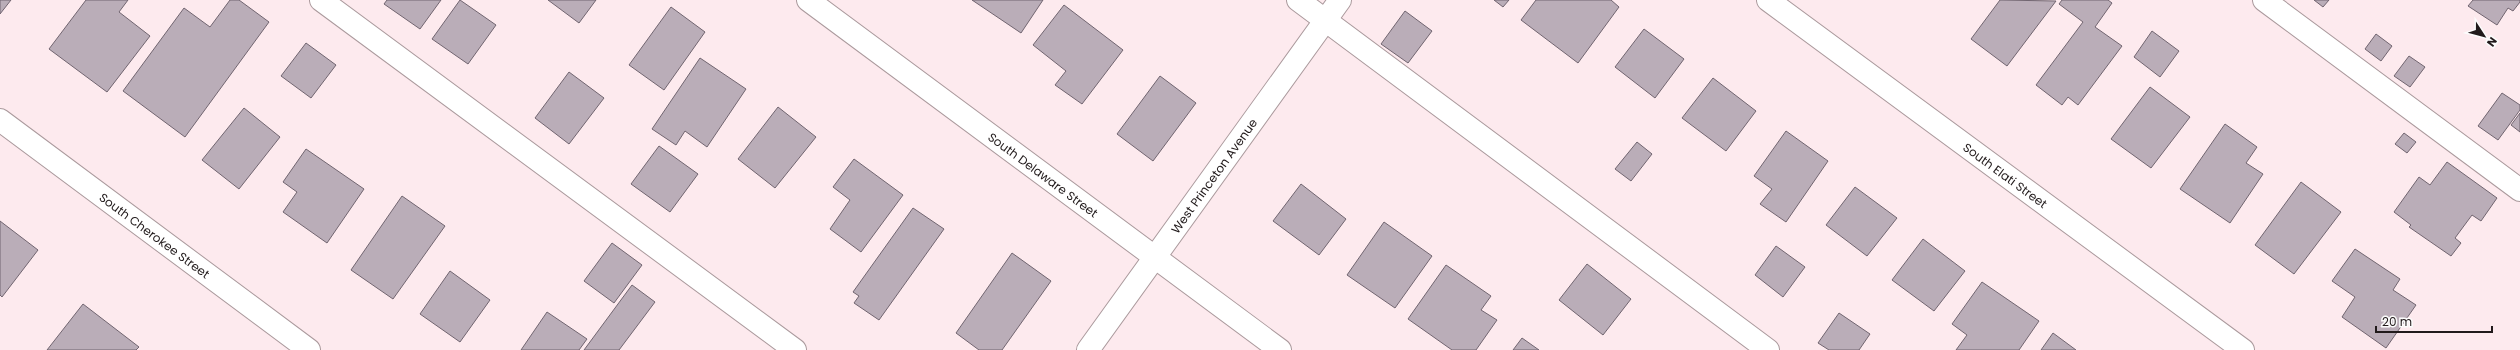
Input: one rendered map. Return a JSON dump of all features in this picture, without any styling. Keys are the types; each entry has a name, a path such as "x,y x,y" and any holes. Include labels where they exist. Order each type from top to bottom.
{"street":[{"path":"321,0 795,350"},
{"name":"South Delaware Street","path":"808,0 1280,350"},
{"path":"1298,0 1768,350"},
{"name":"West Princeton Avenue","path":"1088,350 1340,0"},
{"name":"South Elati Street","path":"1768,0 2243,350"},
{"path":"2264,0 2520,190"},
{"name":"South Cherokee Street","path":"0,120 309,350"}],"building":[{"path":"0,0 11,0 0,14"},
{"path":"86,0 128,0 119,12 150,36 107,92 49,49"},
{"path":"230,0 239,0 269,22 185,137 123,91 184,8 210,27"},
{"path":"387,0 441,0 420,29 384,4"},
{"path":"460,0 496,25 468,64 432,39"},
{"path":"548,0 596,0 579,23"},
{"path":"972,0 1043,0 1021,33"},
{"path":"1494,0 1509,0 1503,7"},
{"path":"1536,0 1611,0 1619,7 1578,63 1521,20"},
{"path":"2000,0 2056,1 2007,66 1971,39"},
{"path":"2062,0 2108,0 2112,3 2095,27 2122,46 2078,105 2068,97 2062,105 2036,85 2083,22 2059,4"},
{"path":"2314,0 2329,0 2323,7"},
{"path":"2473,0 2520,0 2520,2 2513,11 2508,8 2497,25 2468,6"},
{"path":"1064,5 1123,50 1082,104 1055,85 1066,71 1033,45"},
{"path":"671,7 705,32 664,90 629,65"},
{"path":"1405,11 1432,31 1408,63 1381,44"},
{"path":"1644,29 1684,59 1655,98 1615,67"},
{"path":"2152,31 2179,51 2160,77 2134,57"},
{"path":"2376,34 2392,46 2381,61 2365,49"},
{"path":"306,43 336,65 311,98 281,76"},
{"path":"2409,56 2425,67 2410,87 2394,76"},
{"path":"700,58 746,89 707,147 685,131 676,145 652,129"},
{"path":"569,72 604,98 569,144 535,118"},
{"path":"1160,76 1196,103 1153,161 1117,134"},
{"path":"1713,78 1756,111 1726,151 1682,118"},
{"path":"2150,87 2190,117 2151,168 2111,139"},
{"path":"2502,93 2520,105 2520,110 2498,140 2478,126"},
{"path":"778,107 816,137 775,188 738,159"},
{"path":"244,108 280,137 239,189 202,160"},
{"path":"2520,113 2520,132 2511,125"},
{"path":"2225,124 2257,147 2246,163 2263,174 2230,223 2180,189"},
{"path":"1786,131 1828,161 1786,222 1760,204 1772,189 1754,176"},
{"path":"2404,133 2416,142 2407,153 2395,144"},
{"path":"1637,142 1652,154 1631,181 1615,169"},
{"path":"659,146 698,174 670,212 631,184"},
{"path":"306,149 364,189 327,243 283,212 297,192 283,182"},
{"path":"854,159 903,195 861,252 830,229 850,200 833,187"},
{"path":"2447,162 2497,198 2481,221 2472,215 2455,238 2461,243 2451,256 2409,227 2411,225 2394,212 2419,177 2430,185"},
{"path":"2301,182 2341,212 2294,274 2255,245"},
{"path":"1301,184 1346,219 1319,255 1273,221"},
{"path":"1855,187 1897,218 1867,256 1826,225"},
{"path":"402,196 445,226 393,299 351,270"},
{"path":"913,208 944,229 879,320 854,303 859,296 853,292"},
{"path":"0,221 38,250 2,297 0,295"},
{"path":"1384,222 1432,256 1395,308 1347,275"},
{"path":"1923,239 1965,271 1934,311 1892,280"},
{"path":"612,243 642,265 614,303 584,281"},
{"path":"1776,246 1805,267 1783,297 1755,275"},
{"path":"2355,249 2400,279 2393,290 2416,305 2386,348 2342,317 2355,297 2332,281"},
{"path":"1012,253 1051,281 1002,350 979,350 956,333"},
{"path":"1587,264 1631,299 1603,335 1559,300"},
{"path":"1446,265 1491,296 1481,310 1497,320 1476,350 1452,350 1408,319"},
{"path":"450,271 490,300 460,342 420,314"},
{"path":"1982,282 2039,321 2019,350 1956,350 1967,335 1952,324"},
{"path":"632,285 655,302 619,350 584,350"},
{"path":"83,304 139,347 136,350 47,350"},
{"path":"547,312 587,339 579,350 521,350"},
{"path":"1839,313 1870,334 1859,350 1829,350 1818,343"},
{"path":"2053,333 2076,350 2041,350"},
{"path":"1522,338 1539,350 1513,350"}]}
